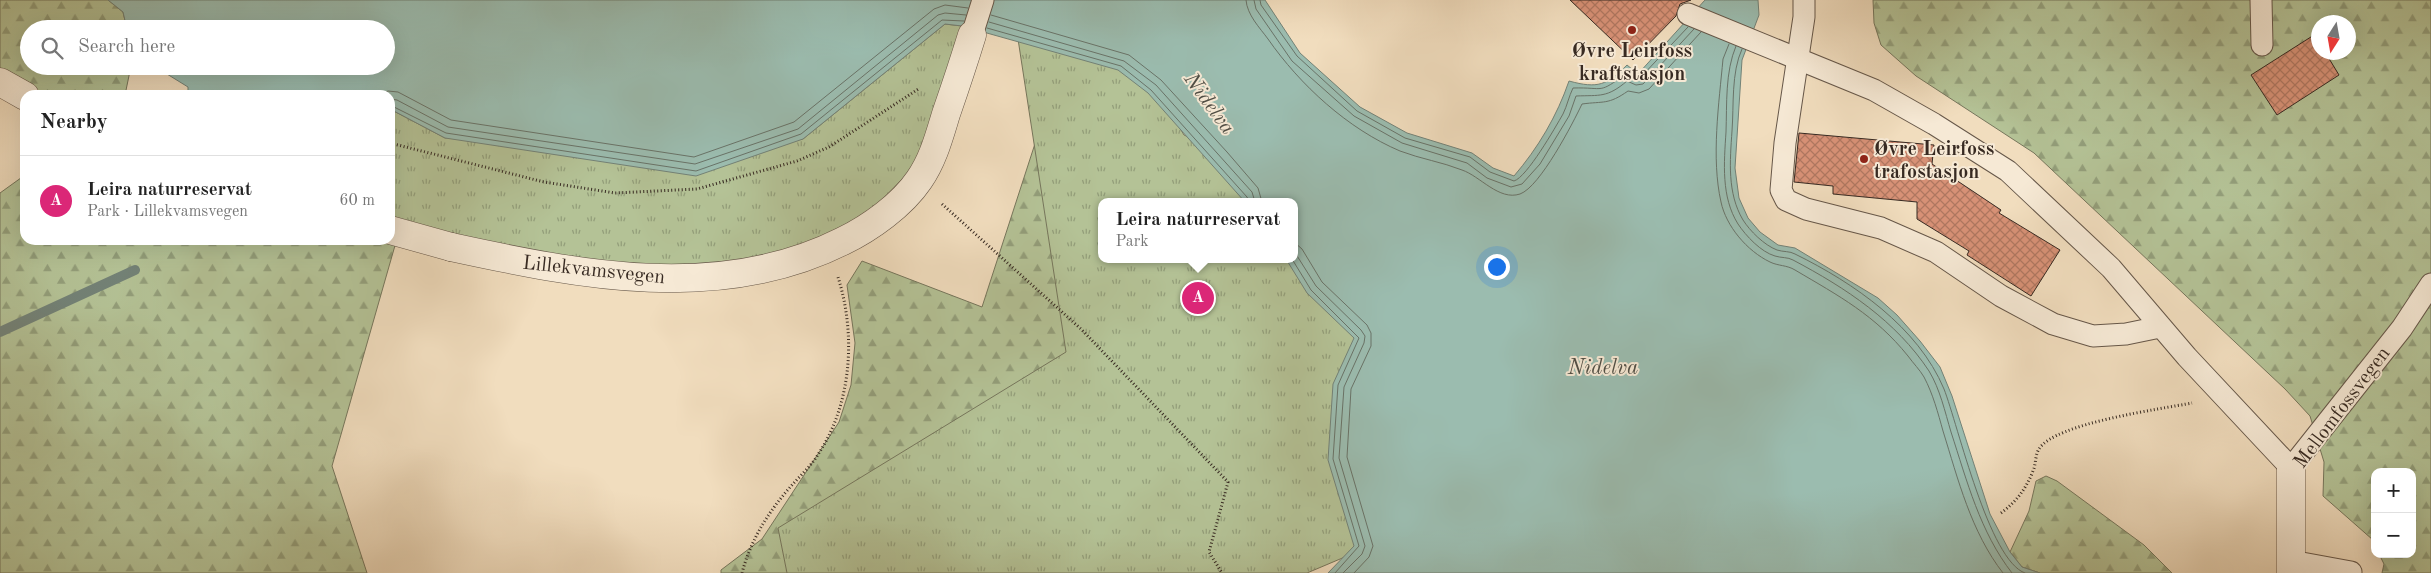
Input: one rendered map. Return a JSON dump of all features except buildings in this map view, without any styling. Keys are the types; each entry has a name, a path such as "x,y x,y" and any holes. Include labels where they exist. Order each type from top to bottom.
{"street":[{"name":"Lillekvamsvegen","path":"395,231 451,247 574,271 646,279 735,275 798,261 826,250 859,233 879,218 917,182 930,162 972,35"},
{"path":"0,82 20,93"},
{"name":"Mellomfossvegen","path":"2291,468 2291,567"}],"lane":[{"path":"972,35 983,0"},
{"path":"1804,0 1804,18 1789,57 1785,143 1780,190 1786,200 1806,209 1881,228 1936,252 2001,296 2053,324 2093,336 2126,334 2160,327"},
{"path":"2261,0 2262,45"},
{"path":"1688,14 1789,57 1874,90 1934,124 2008,171 2111,268 2160,327 2291,468"},
{"name":"Mellomfossvegen","path":"2291,468 2402,328 2431,284"},
{"path":"2291,567 2351,572"}],"path":[{"path":"395,144 544,182 615,193 697,189 797,161 829,147 925,85"},
{"path":"917,182 1080,329 1228,482 1209,552 1222,573"},
{"path":"742,573 753,539 772,510 819,454 830,433 844,392 849,352 845,308 837,276 826,250"},
{"path":"2001,513 2018,500 2034,471 2039,449 2053,438 2094,422 2224,397"}],"green space":[{"path":"0,0 108,0 123,12 125,20 20,20 20,75 129,75 126,90 34,90 0,70"},
{"path":"1873,0 2431,0 2431,573 2382,573 2384,564 2381,558 2416,558 2416,468 2371,468 2371,538 2323,496 2324,462 2310,416 2285,389 2034,153 1916,76 1881,45 1874,23"},
{"path":"1014,13 1154,84 1184,135 1245,163 1273,198 1098,198 1098,263 1298,262 1366,320 1359,551 1307,573 787,573 778,528 1066,352"},
{"path":"945,24 962,26 927,144 911,170 873,209 828,238 792,252 686,269 556,258 395,220 395,112 445,138 803,139"},
{"path":"1043,119 1099,198 1098,263 1104,263 1270,573 721,573 721,570 762,539 839,422 851,385 855,343 847,285 862,261 982,307"},
{"path":"20,179 20,245 395,245 396,242 332,466 367,573 0,573 0,193"},
{"path":"2046,476 2057,481 2144,545 2172,573 2040,573 2022,567 2010,552 2029,511 2036,481"}],"water":[{"name":"Nidelva","path":"108,0 1265,0 1300,53 1360,107 1407,133 1472,153 1493,168 1514,176 1546,131 1559,107 1569,81 1587,85 1601,84 1614,77 1627,65 1638,74 1705,0 1758,0 1759,15 1742,60 1735,168 1739,198 1748,218 1760,232 1778,245 1795,248 1878,298 1897,315 1920,341 1940,367 1952,396 1990,514 2010,552 2022,567 2040,573 1328,573 1354,546 1328,460 1333,384 1354,338 1307,293 1288,263 1298,263 1298,198 1241,198 1148,93 1118,70 962,26 945,24 803,139 696,176 445,138 395,112 395,90 188,90 188,87 169,75 395,75 395,20 125,20 123,12"}],"waterway":[{"path":"0,332 135,270"}],"place":[{"name":"Øvre Leirfoss kraftstasjon","path":"1632,30"},
{"name":"Øvre Leirfoss trafostasjon","path":"1864,159"},
{"name":"Leira naturreservat","path":"1198,298"}]}
